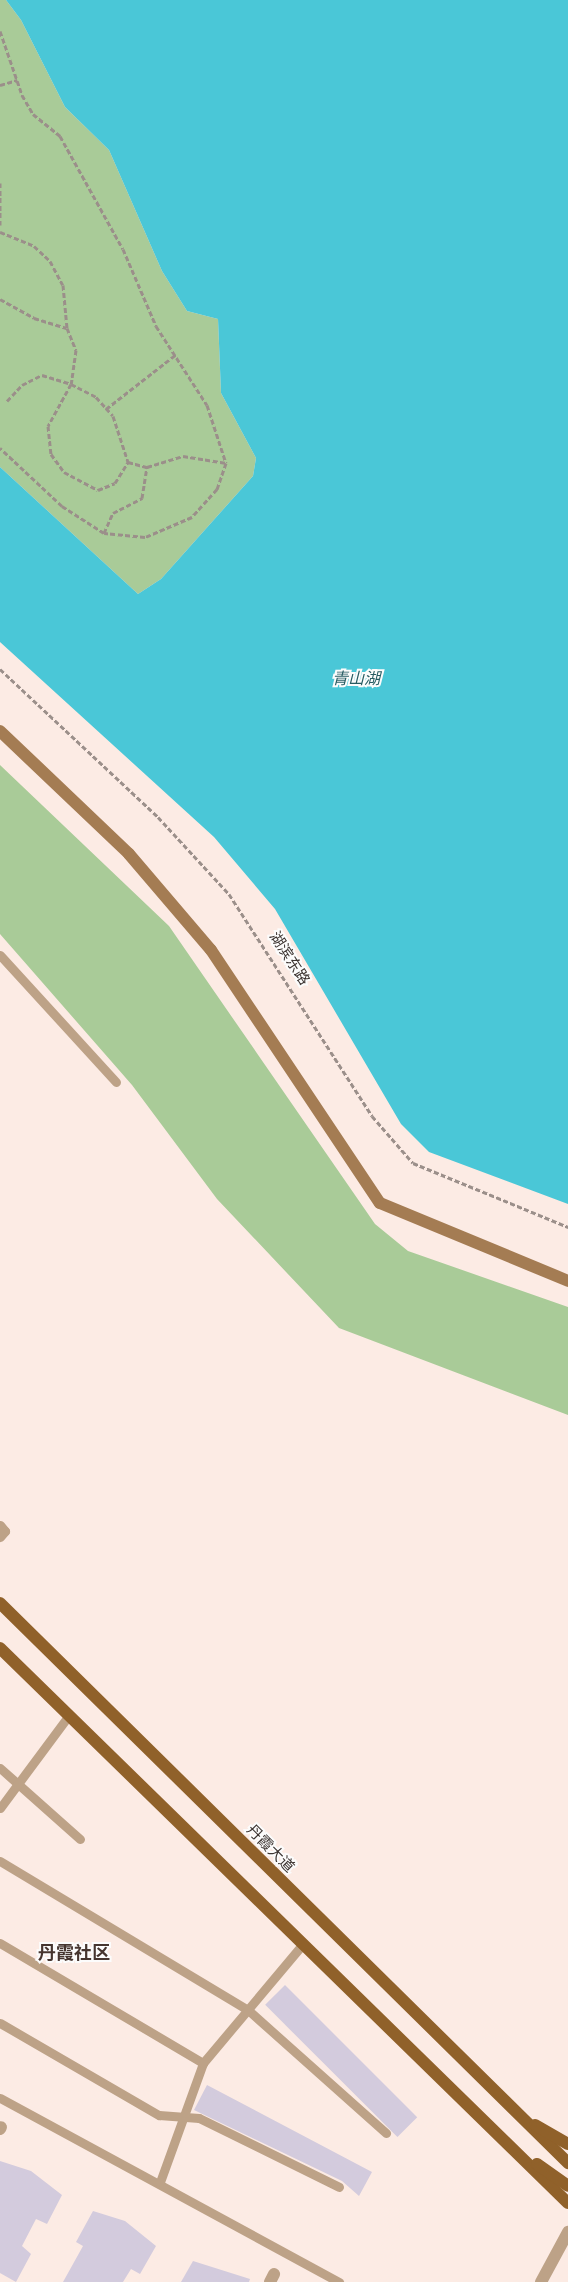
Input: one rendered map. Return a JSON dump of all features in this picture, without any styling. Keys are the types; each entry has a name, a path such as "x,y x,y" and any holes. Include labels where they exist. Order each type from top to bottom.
{"main road":[{"name":"丹霞大道","path":"0,1602 519,2117 568,2163"},
{"path":"0,1648 568,2202"},
{"name":"丹霞大道","path":"519,2117 568,2144"},
{"path":"503,2139 568,2186"}],"street":[{"path":"0,731 129,854 211,950 380,1203 568,1281"},
{"path":"541,2282 568,2232"}],"lane":[{"path":"0,955 116,1082"},
{"path":"0,1525 5,1531 0,1537"},
{"path":"0,1808 69,1715"},
{"path":"0,1768 80,1839"},
{"path":"0,1861 248,2010 386,2132"},
{"path":"0,1942 203,2063"},
{"path":"160,2182 203,2063 303,1944"},
{"path":"0,2024 159,2115 199,2118 339,2187"},
{"path":"0,2098 160,2182 339,2282"}],"path":[{"path":"0,31 17,80 33,114 60,136 123,249 156,326 207,405 223,442 226,463 217,489 192,517 145,537 104,533 62,506 0,448"},
{"path":"0,85 17,80"},
{"path":"0,183 0,226"},
{"path":"0,232 34,246 50,261 63,285 66,328 76,350 71,384 48,426 51,454 64,472 98,490 115,484 128,462 120,433 106,409 96,397 71,384 42,376 22,385 6,401"},
{"path":"0,299 34,318 66,328"},
{"path":"106,409 175,355"},
{"path":"128,462 147,467 183,456 226,463"},
{"path":"104,533 113,513 142,498 147,467"},
{"name":"湖滨东路","path":"0,669 158,817 229,894 372,1116 413,1163 568,1227"}],"green space":[{"path":"0,0 6,0 21,20 65,107 109,150 162,271 187,311 218,319 221,393 256,458 253,476 161,579 138,594 0,467"},
{"path":"0,765 169,926 375,1224 408,1251 568,1307 568,1415 339,1328 217,1199 132,1085 0,934"}],"water":[{"name":"青山湖","path":"6,0 568,0 568,1204 429,1152 401,1124 275,909 214,837 0,642 0,467 138,594 161,579 253,476 256,458 221,393 218,319 187,311 162,271 109,150 65,107 21,20"}],"building":[{"path":"285,1985 417,2117 397,2137 265,2005"},
{"path":"207,2085 372,2172 359,2196 342,2181 194,2110"},
{"path":"0,2161 31,2171 62,2195 47,2224 36,2219 22,2246 31,2254 16,2282 0,2273"},
{"path":"93,2211 125,2221 156,2246 140,2274 131,2269 123,2282 63,2282 83,2246 76,2242"},
{"path":"193,2261 250,2279 249,2282 181,2282"}],"district":[{"name":"丹霞社区","path":"74,1953"}]}
